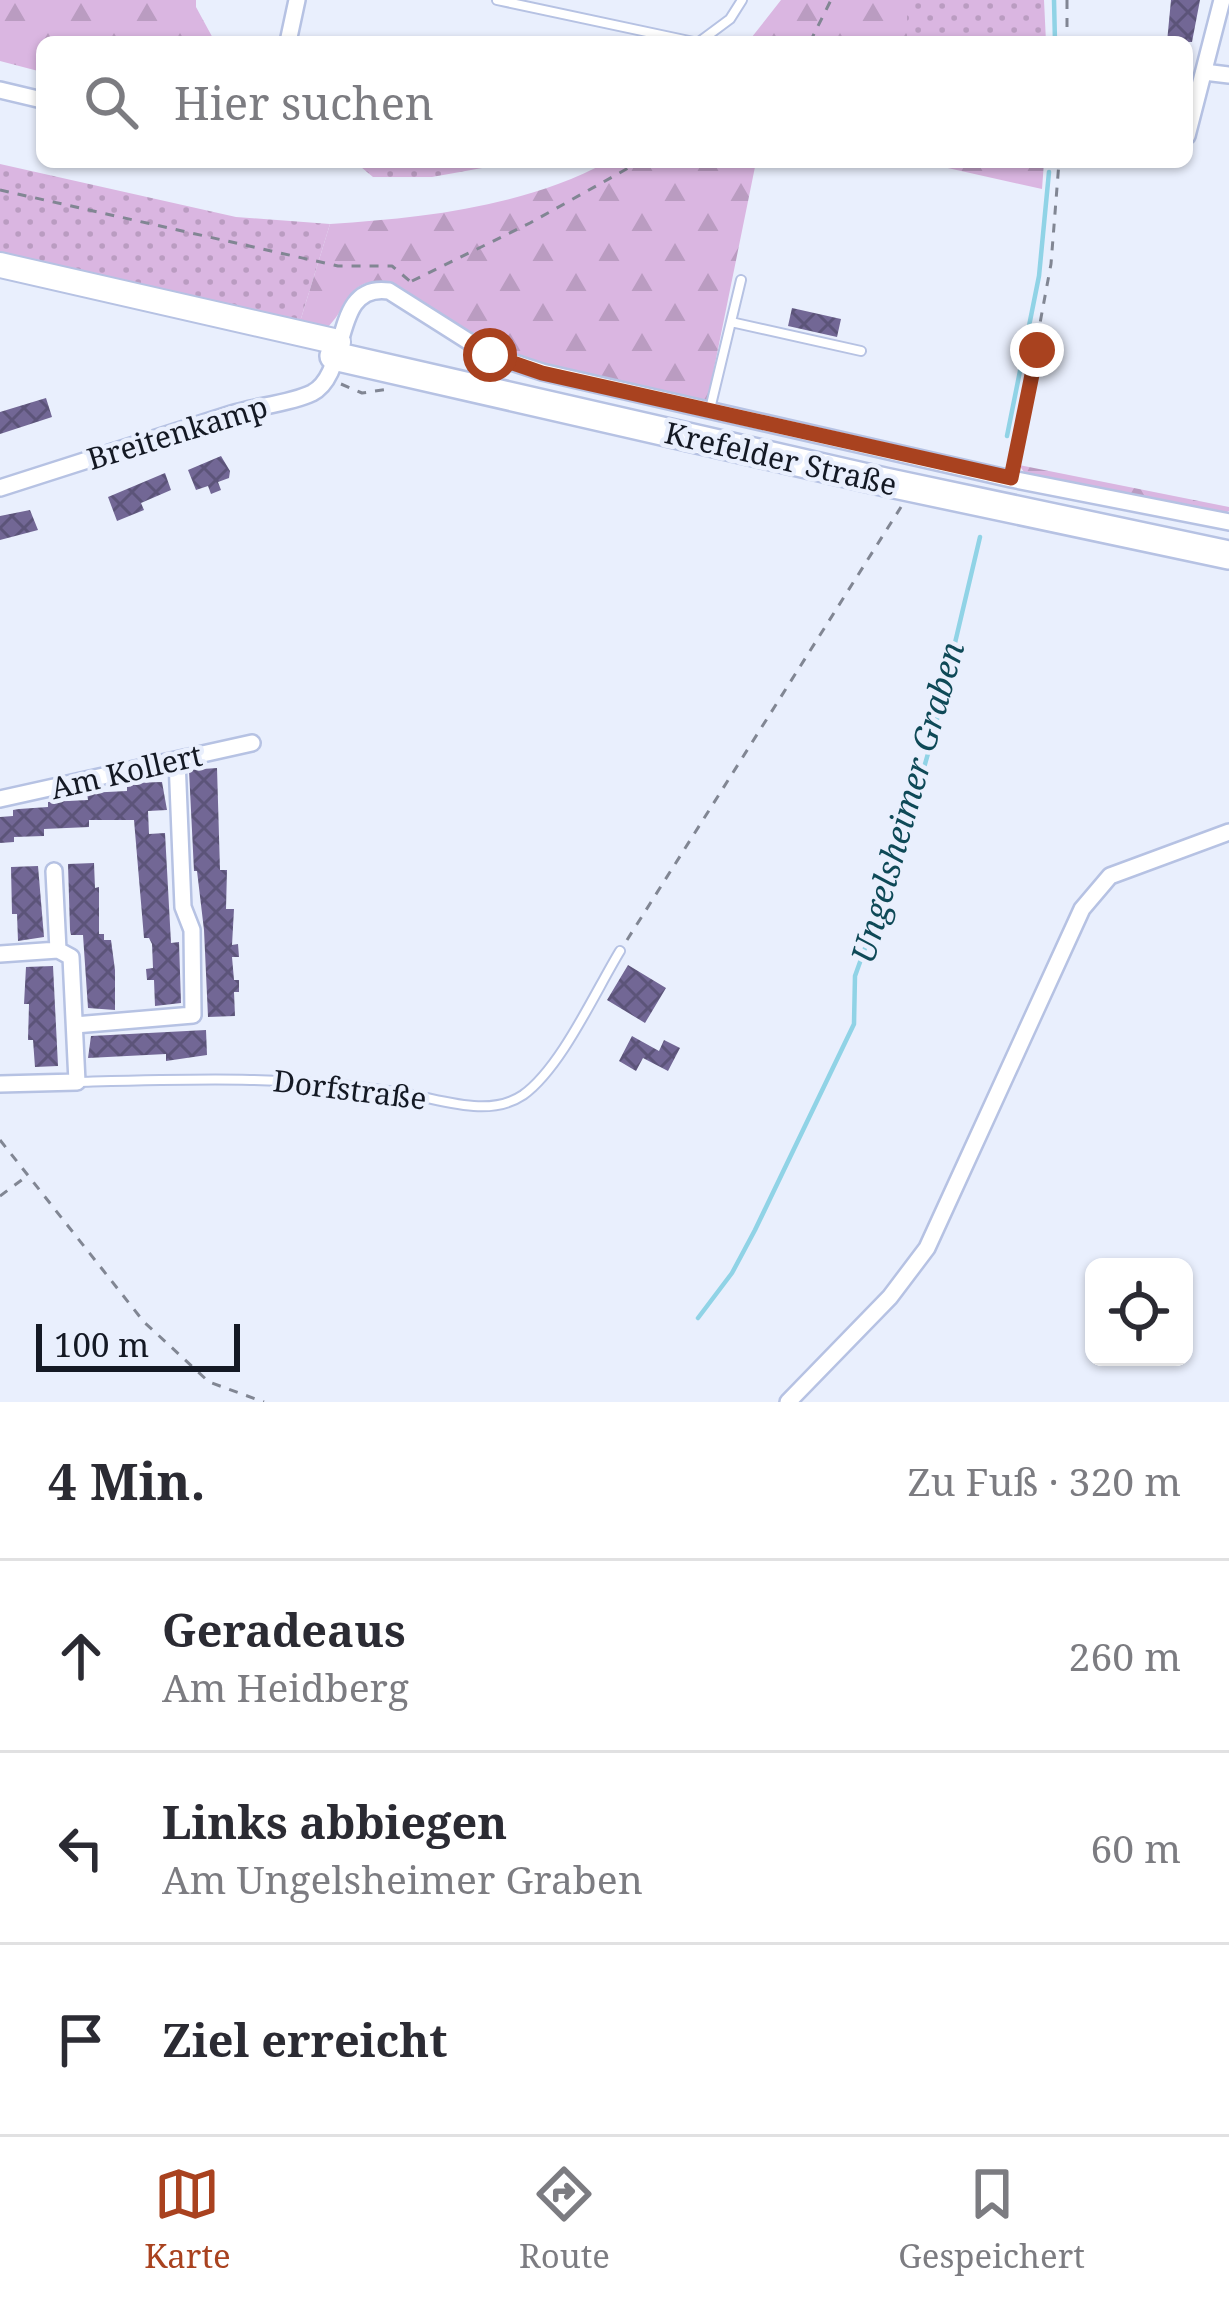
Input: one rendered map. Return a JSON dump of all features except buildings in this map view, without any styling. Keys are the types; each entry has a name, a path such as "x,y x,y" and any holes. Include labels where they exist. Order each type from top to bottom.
{"highway":[{"name":"Krefelder Straße","path":"336,349 1229,542"},
{"name":"Krefelder Straße","path":"336,349 885,482 1229,555"}],"main road":[{"name":"Krefelder Straße","path":"0,266 336,349"},
{"name":"Krefelder Straße","path":"0,280 336,349"}],"street":[{"path":"289,36 297,0"},
{"path":"1193,114 1222,0"},
{"path":"1204,73 1229,75"},
{"path":"0,90 36,99"},
{"name":"Breitenkamp","path":"0,488 262,404 308,395 321,387 360,297 369,291 389,292 490,355 542,373 710,410"},
{"path":"710,410 1229,522"},
{"name":"Am Kollert","path":"0,800 253,743"},
{"path":"75,1025 193,1015 192,930 183,907 177,760"},
{"path":"788,1402 890,1297 927,1248 1082,909 1110,875 1229,832"},
{"path":"54,872 58,950"},
{"path":"0,954 58,950 71,957 77,1082"},
{"name":"Dorfstraße","path":"0,1084 77,1082"}],"lane":[{"path":"497,0 668,36"},
{"path":"705,36 730,19 742,0"},
{"path":"710,410 741,280"},
{"path":"731,322 861,351"},
{"name":"Dorfstraße","path":"77,1082 336,1082 467,1106 501,1105 524,1094 554,1060 620,951"}],"path":[{"path":"813,36 831,0"},
{"path":"1067,0 1067,36"},
{"path":"0,190 338,266 392,266 411,281 530,223 627,168"},
{"path":"1011,478 1051,264 1059,168"},
{"path":"620,951 904,502"},
{"path":"0,1140 144,1322 209,1382 264,1402"},
{"path":"0,1196 28,1175"}],"green space":[{"path":"0,0 196,0 212,36 36,36 36,70 0,61"},
{"path":"781,0 907,0 907,36 753,36"},
{"path":"907,0 1044,0 1046,36 907,36"},
{"path":"0,164 236,217 330,224 299,325 0,256"},
{"path":"362,168 482,168 432,177 373,177"},
{"path":"594,168 755,168 707,403 509,355 470,337 391,283 358,288 328,327 299,325 330,224 472,208"},
{"path":"948,168 1044,168 1042,189"},
{"path":"1019,465 1229,507 1229,511 1223,514 1026,475"}],"waterway":[{"name":"Ungelsheimer Graben","path":"1054,0 1055,36"},
{"name":"Ungelsheimer Graben","path":"1007,436 1039,276 1049,172"},
{"name":"Ungelsheimer Graben","path":"698,1318 732,1273 755,1230 854,1024 855,976 902,845 980,537"}],"route":[{"path":"490,355 542,373 1011,478 1037,350"}]}
